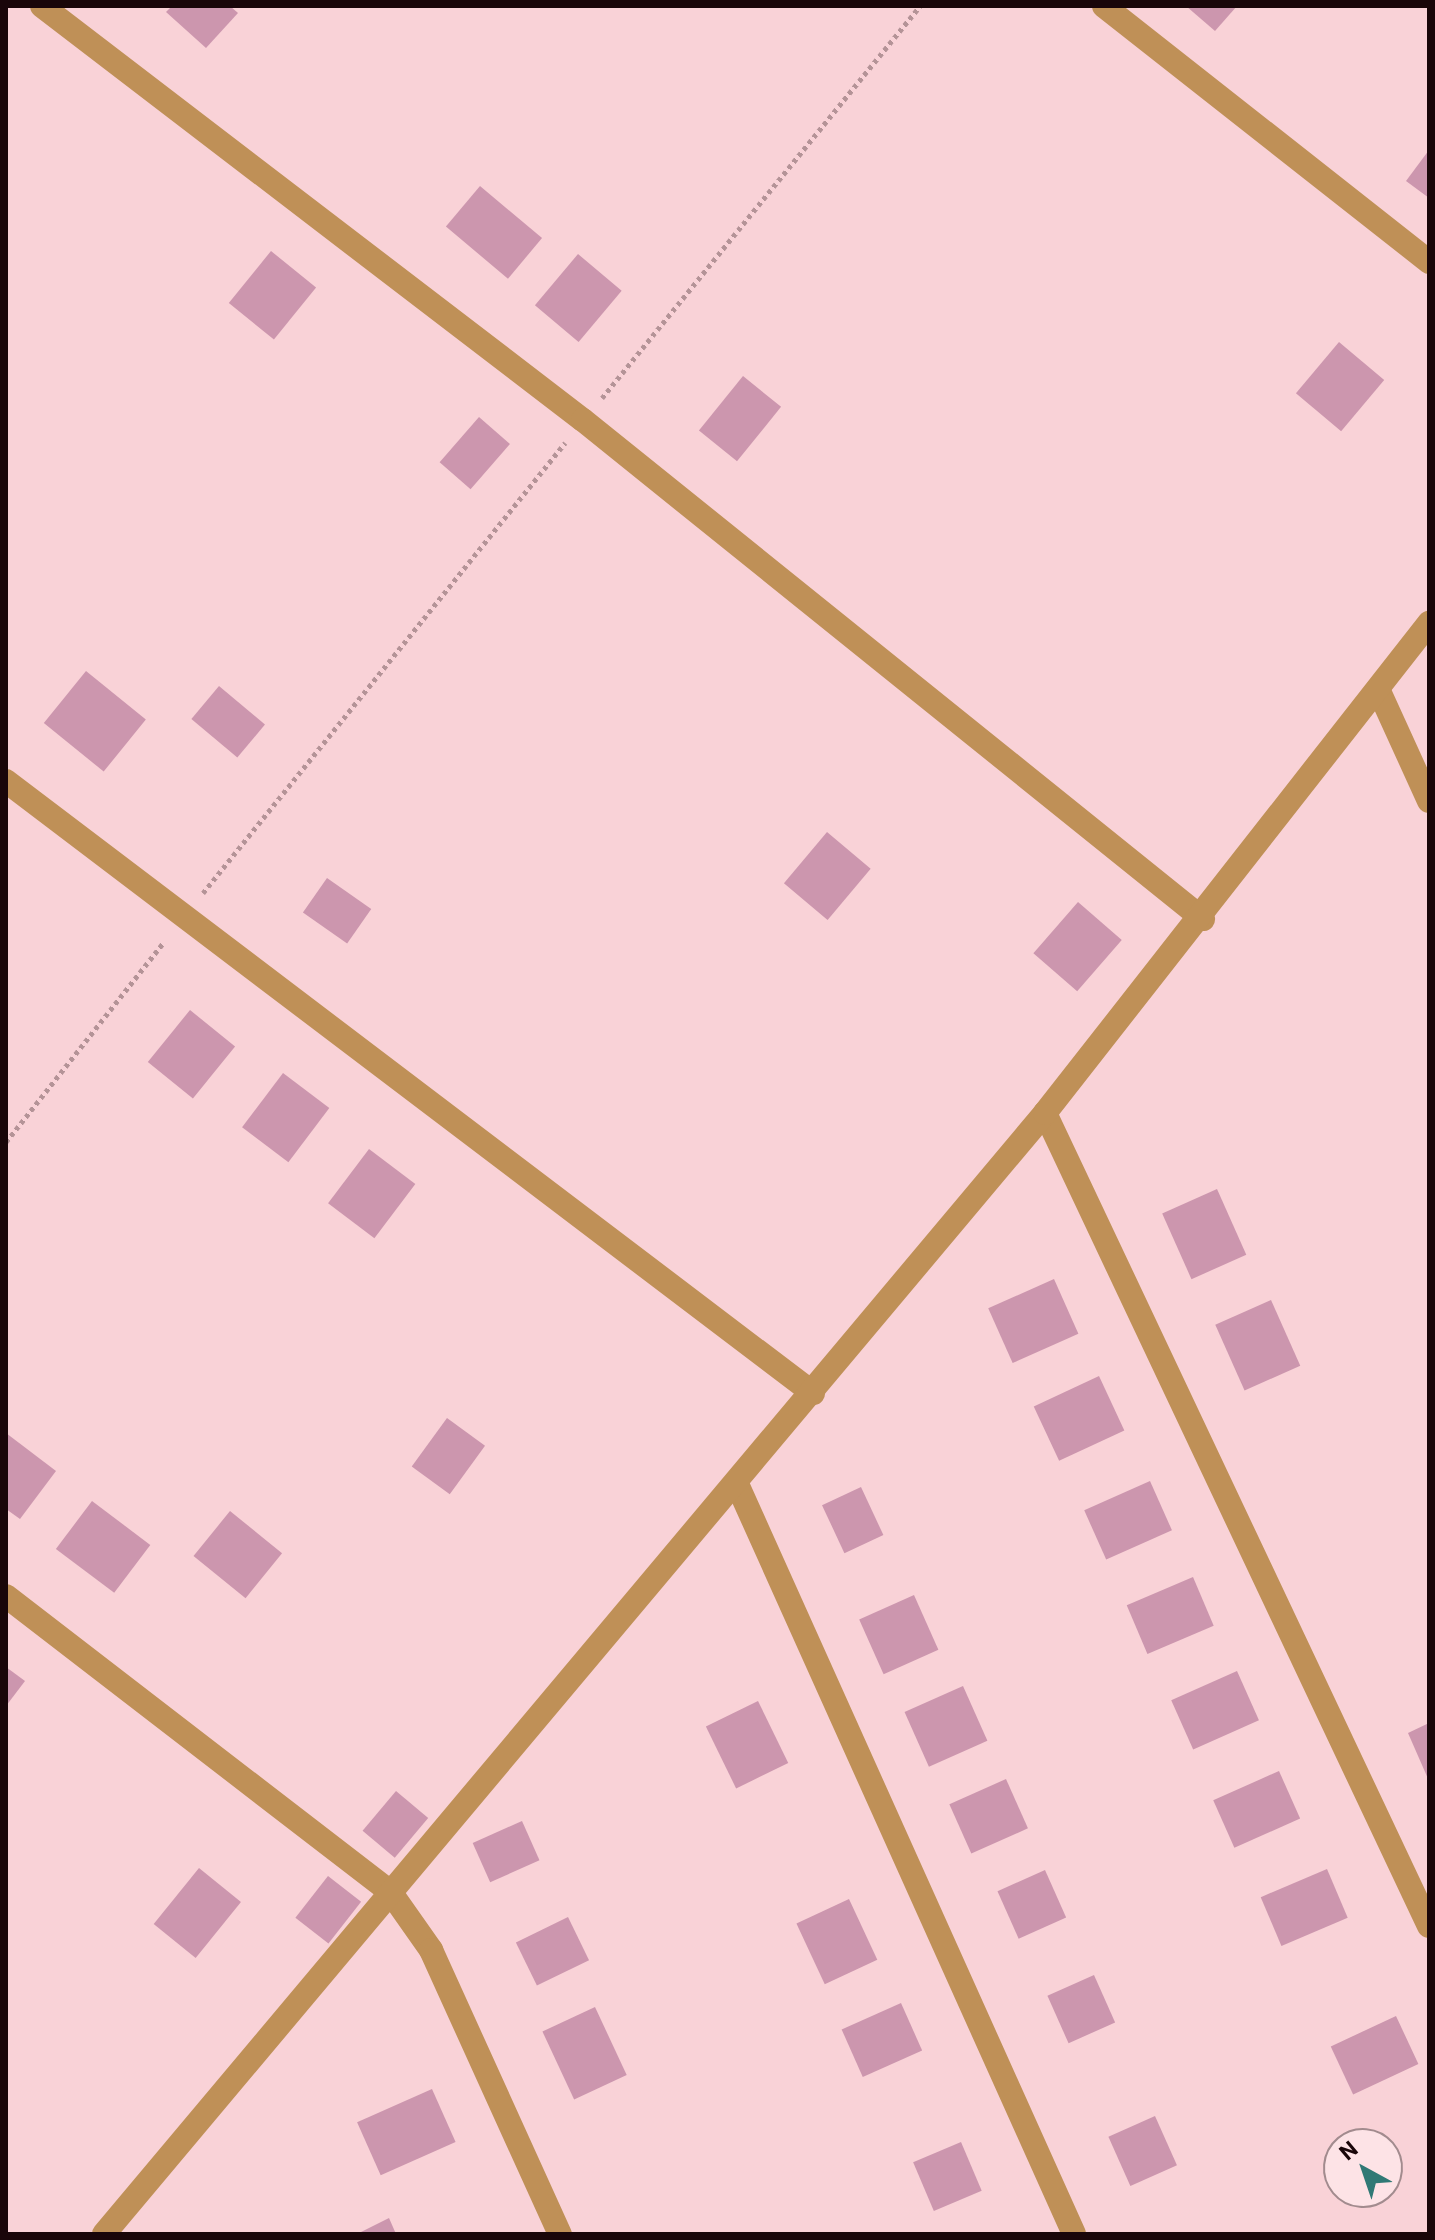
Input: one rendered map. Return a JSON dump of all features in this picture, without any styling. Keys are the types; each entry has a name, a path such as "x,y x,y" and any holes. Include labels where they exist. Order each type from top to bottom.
{"street":[{"path":"42,6 583,420 1203,919"},
{"path":"1104,6 1429,262"},
{"path":"104,2234 737,1484 1045,1113 1203,919 1429,623"},
{"path":"1378,689 1429,801"},
{"path":"6,781 813,1393"},
{"path":"1045,1113 1421,1885 1429,1926"},
{"path":"737,1484 1074,2234"},
{"path":"6,1596 391,1893 431,1950 560,2234"}],"path":[{"path":"6,1142 583,420 920,6"}],"building":[{"path":"172,6 230,6 238,13 206,48 166,12"},
{"path":"1186,6 1237,6 1215,31"},
{"path":"1429,150 1429,198 1406,181"},
{"path":"480,186 542,238 508,279 446,227"},
{"path":"271,251 316,288 274,340 229,303"},
{"path":"578,254 622,291 579,342 535,305"},
{"path":"1339,342 1384,380 1341,431 1296,393"},
{"path":"743,376 781,407 737,461 699,430"},
{"path":"479,417 510,444 471,489 440,462"},
{"path":"86,671 146,719 104,772 44,723"},
{"path":"219,686 265,725 237,758 191,719"},
{"path":"827,832 871,869 828,920 784,883"},
{"path":"327,878 371,909 347,943 303,912"},
{"path":"1078,902 1122,940 1077,991 1033,953"},
{"path":"190,1010 235,1047 193,1099 148,1062"},
{"path":"283,1073 329,1108 288,1162 242,1127"},
{"path":"369,1149 415,1184 374,1238 328,1203"},
{"path":"1217,1189 1246,1255 1191,1279 1162,1213"},
{"path":"1054,1279 1078,1334 1013,1363 988,1308"},
{"path":"1271,1300 1300,1366 1245,1391 1215,1325"},
{"path":"1099,1376 1124,1430 1059,1461 1034,1406"},
{"path":"447,1418 485,1446 450,1494 412,1467"},
{"path":"6,1433 56,1471 20,1519 6,1509"},
{"path":"1150,1481 1172,1530 1106,1560 1084,1510"},
{"path":"861,1487 883,1535 844,1553 822,1505"},
{"path":"92,1501 150,1545 114,1593 56,1549"},
{"path":"230,1511 282,1553 246,1598 193,1556"},
{"path":"1193,1577 1214,1626 1147,1654 1127,1605"},
{"path":"914,1595 938,1650 884,1674 859,1619"},
{"path":"6,1667 25,1681 6,1706"},
{"path":"1237,1671 1259,1720 1193,1750 1171,1700"},
{"path":"963,1686 987,1741 929,1767 905,1712"},
{"path":"758,1701 788,1763 736,1788 706,1726"},
{"path":"1429,1723 1429,1781 1408,1733"},
{"path":"1279,1771 1300,1819 1234,1848 1213,1800"},
{"path":"1006,1779 1028,1828 971,1854 949,1804"},
{"path":"396,1791 428,1818 395,1858 363,1831"},
{"path":"522,1821 539,1860 490,1882 473,1843"},
{"path":"199,1868 241,1902 196,1958 154,1924"},
{"path":"1327,1869 1348,1918 1281,1946 1261,1897"},
{"path":"1045,1870 1066,1918 1019,1939 997,1891"},
{"path":"328,1876 361,1902 328,1944 295,1918"},
{"path":"849,1899 877,1960 825,1984 796,1924"},
{"path":"568,1917 589,1960 537,1986 516,1942"},
{"path":"1094,1975 1115,2023 1069,2043 1047,1996"},
{"path":"901,2003 922,2051 863,2077 842,2029"},
{"path":"595,2007 627,2075 574,2099 542,2032"},
{"path":"1396,2016 1418,2064 1353,2094 1331,2046"},
{"path":"432,2089 456,2142 381,2175 357,2122"},
{"path":"1155,2116 1177,2165 1130,2186 1108,2137"},
{"path":"961,2142 982,2191 934,2211 913,2162"},
{"path":"389,2218 396,2234 357,2234"}]}
